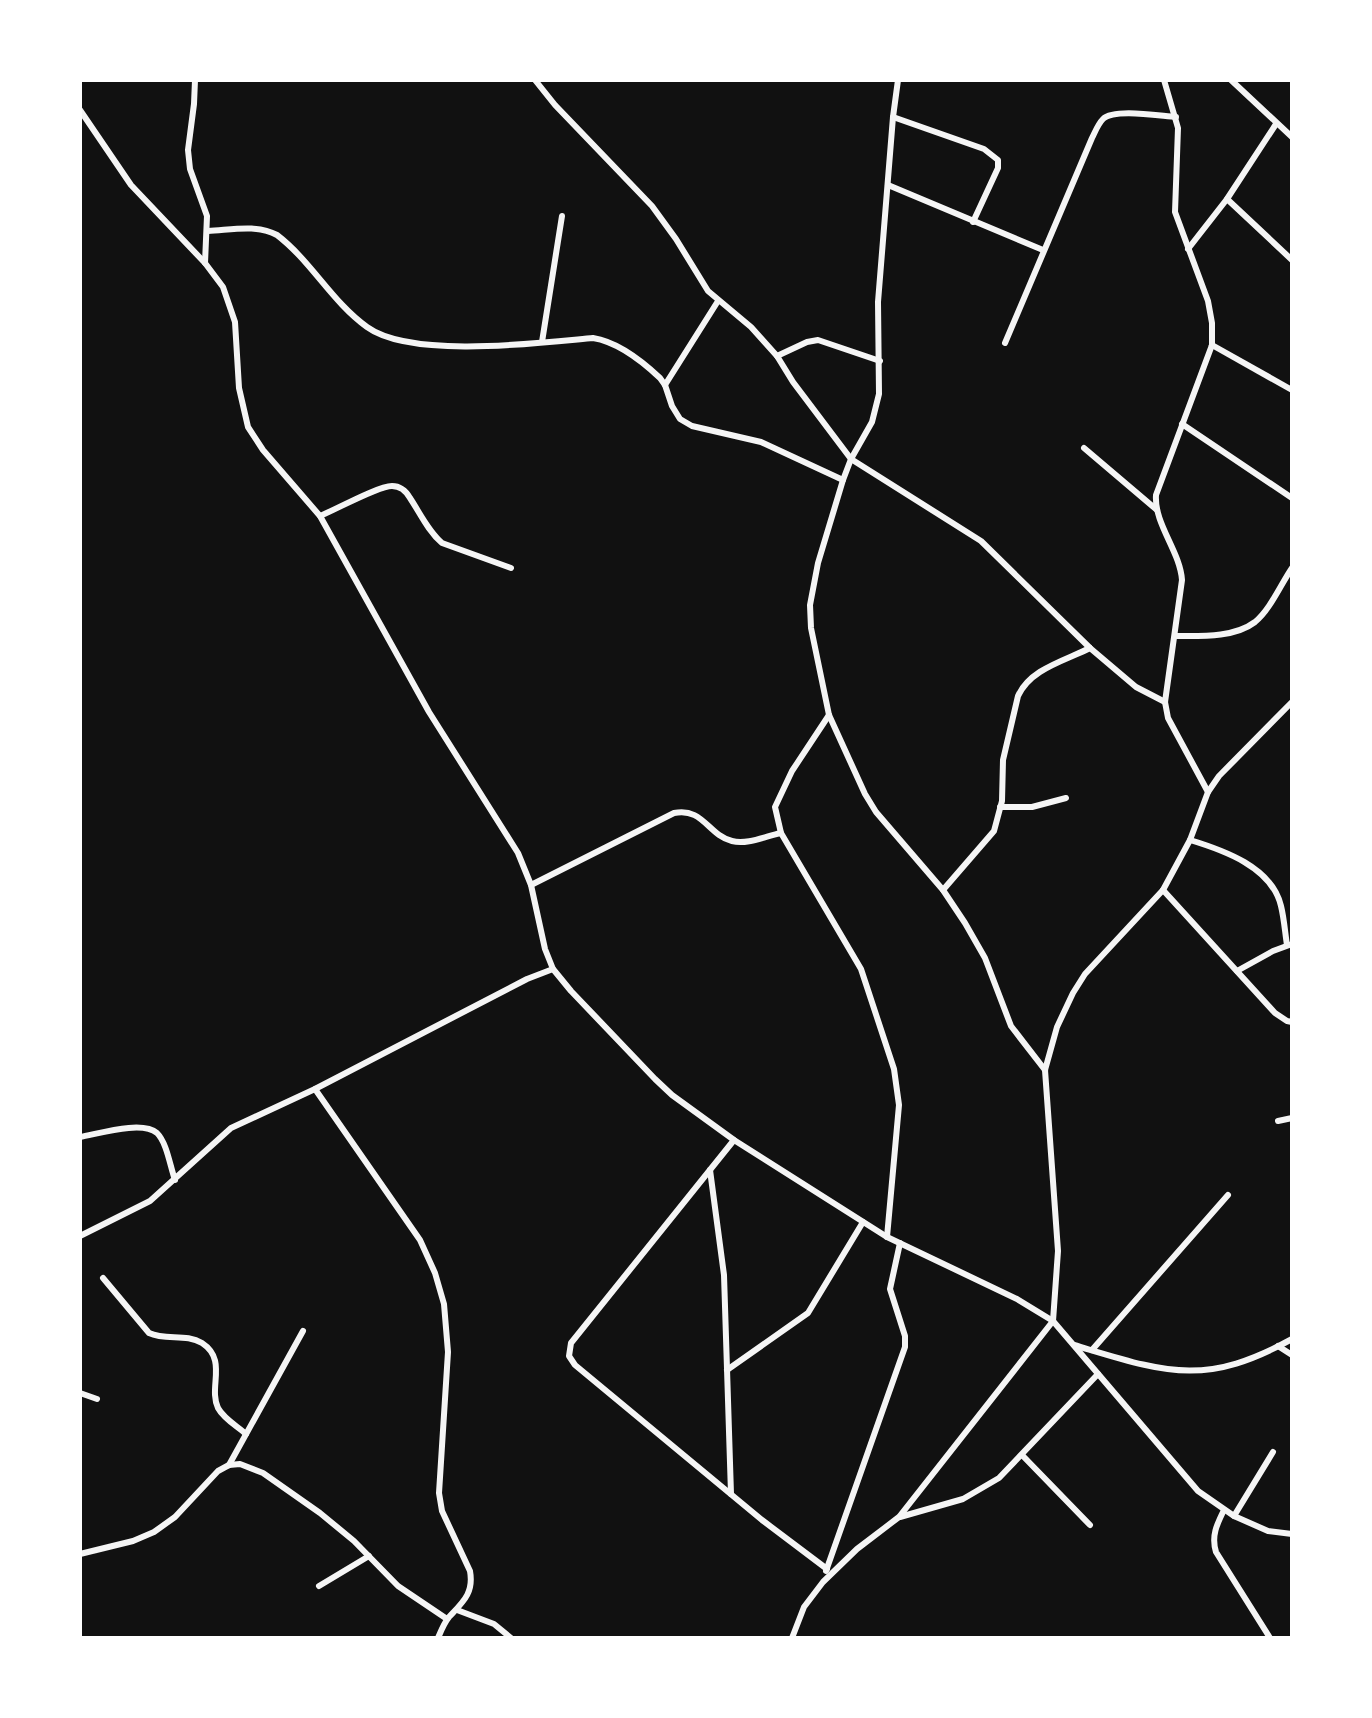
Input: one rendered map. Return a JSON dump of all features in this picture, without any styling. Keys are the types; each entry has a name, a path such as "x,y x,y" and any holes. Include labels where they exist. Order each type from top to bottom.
{"street":[{"path":"195,80 188,150 190,169 207,216 205,263"},
{"path":"535,80 652,206 676,239 699,279 718,301 751,327 777,356 793,382 851,459 981,541 1090,648 1136,687 1164,702"},
{"path":"898,80 878,302 879,394 876,409 843,480 818,563 810,604 811,628 829,715 876,812 943,890 985,958 1011,1026 1045,1070"},
{"path":"1164,80 1176,117 1178,141 1175,212 1208,301 1212,323 1212,345 1156,495 1157,510 1181,567 1182,595 1164,702 1168,718 1208,792"},
{"path":"1231,80 1292,137"},
{"path":"80,110 131,185 205,263 223,287 235,322 239,388 248,426 263,450 320,516 429,712 518,853 531,885 545,949 554,969 571,992 672,1095 734,1140 887,1237 1017,1299 1053,1321 1198,1491 1234,1516 1268,1531 1292,1534"},
{"path":"1005,343 1091,138 1104,118 1125,113 1176,117"},
{"path":"893,117 984,149 998,160 998,168 973,222"},
{"path":"1188,249 1227,199 1276,124"},
{"path":"888,186 1043,250"},
{"path":"1227,199 1292,260"},
{"path":"542,342 562,216"},
{"path":"208,231 268,230 277,235 356,318 382,335 409,343 492,347 593,338 605,340 615,344 654,373 665,385 680,419 692,426 761,442 843,480"},
{"path":"665,385 718,301"},
{"path":"777,356 807,342 818,340 880,361"},
{"path":"1212,345 1292,390"},
{"path":"1182,424 1292,498"},
{"path":"1084,448 1157,510"},
{"path":"320,516 381,489 391,486 401,488 408,494 433,536 442,543 510,568"},
{"path":"1175,636 1217,634 1234,631 1255,622 1292,568"},
{"path":"943,890 994,831 1000,807 1003,760 1022,688 1037,674 1090,648"},
{"path":"792,1637 804,1607 823,1582 857,1549 899,1517 1053,1321 1058,1251 1045,1070 1057,1027 1085,974 1163,890 1190,840 1208,792 1219,776 1292,702"},
{"path":"829,715 792,771 775,807 781,833 861,969 894,1069 899,1105 887,1237"},
{"path":"1000,807 1032,807 1066,798"},
{"path":"531,885 674,813 686,811 697,816 730,841 743,843 781,833"},
{"path":"1190,840 1228,852 1249,865 1270,885 1281,905 1289,944 1237,971"},
{"path":"1163,890 1275,1013 1292,1022"},
{"path":"80,1236 150,1201 231,1128 314,1089 517,984 554,969"},
{"path":"314,1089 420,1240 435,1273 442,1297 448,1352 439,1493 442,1511 470,1571 472,1581 471,1591 447,1619 438,1637"},
{"path":"1278,1121 1292,1118"},
{"path":"80,1137 129,1128 156,1132 162,1141 175,1180"},
{"path":"734,1140 571,1343 569,1356 575,1365 731,1494 827,1569"},
{"path":"710,1170 724,1275 731,1494"},
{"path":"1092,1350 1228,1195"},
{"path":"727,1370 808,1313 863,1222"},
{"path":"823,1582 905,1347 905,1336 890,1289 900,1243"},
{"path":"103,1278 149,1333 159,1338 200,1342 209,1350 217,1375 217,1407 246,1434"},
{"path":"229,1465 303,1331"},
{"path":"1072,1345 1150,1367 1181,1372 1210,1370 1242,1363 1292,1339"},
{"path":"1278,1346 1292,1355"},
{"path":"899,1517 963,1499 999,1478 1098,1374"},
{"path":"80,1393 97,1399"},
{"path":"1234,1516 1273,1452"},
{"path":"1022,1455 1090,1525"},
{"path":"80,1554 133,1541 154,1532 175,1517 218,1471 229,1465 240,1464 263,1473 342,1530 405,1591 447,1619"},
{"path":"1224,1510 1214,1534 1216,1552 1270,1637"},
{"path":"319,1586 369,1556"},
{"path":"457,1610 494,1624 511,1637"}]}
